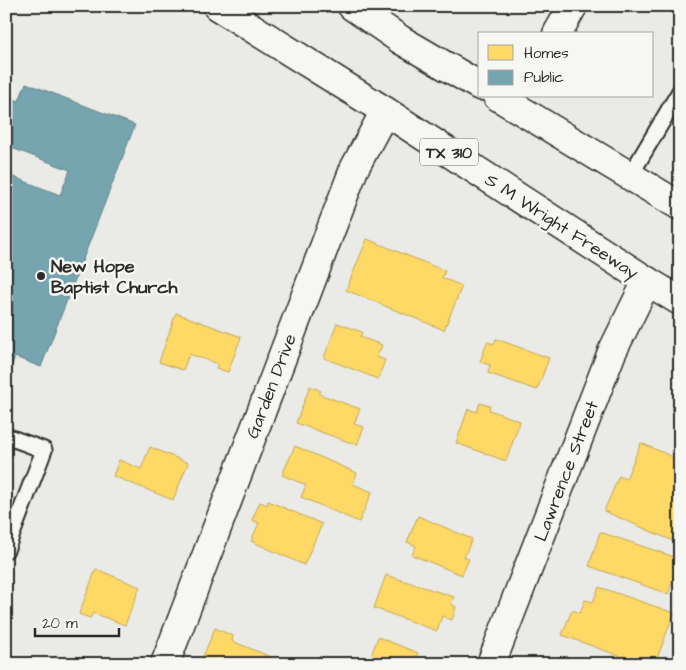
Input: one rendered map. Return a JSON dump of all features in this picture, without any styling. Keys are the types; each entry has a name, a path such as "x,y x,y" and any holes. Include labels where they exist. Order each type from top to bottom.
{"street":[{"name":"S M Wright Freeway","path":"217,6 385,111 647,281 680,300"},
{"path":"352,6 401,40 478,85"},
{"path":"559,32 573,6"},
{"path":"509,99 680,206"},
{"name":"Garden Drive","path":"165,664 354,169 385,111"},
{"name":"Lawrence Street","path":"491,664 612,352 647,281"}],"lane":[{"path":"630,176 680,90"},
{"path":"6,436 44,450 6,550"}],"building: Homes":[{"path":"367,239 445,271 442,278 462,286 444,330 346,290"},
{"path":"176,313 241,337 228,372 216,368 218,364 189,354 183,370 159,362"},
{"path":"337,323 362,332 360,337 382,345 377,357 385,360 378,379 324,358"},
{"path":"496,339 549,358 537,390 488,373 490,365 480,362 487,342 494,344"},
{"path":"310,386 321,391 319,394 360,409 354,424 364,427 357,445 296,423"},
{"path":"480,403 490,406 489,410 520,421 506,461 456,443 468,409 477,412"},
{"path":"641,443 680,460 680,544 604,511 619,476 626,479"},
{"path":"295,446 357,473 353,484 372,492 359,522 301,497 306,485 282,475"},
{"path":"150,447 188,463 173,500 113,476 119,460 141,469"},
{"path":"268,501 322,524 304,565 251,541 259,523 252,520 260,502 267,505"},
{"path":"418,516 472,539 464,557 469,559 462,575 412,555 416,546 407,542"},
{"path":"600,532 680,559 668,594 589,566"},
{"path":"96,569 140,587 125,625 93,613 90,618 79,614"},
{"path":"386,575 454,597 451,604 456,607 452,620 442,616 437,631 374,608"},
{"path":"599,587 674,613 655,664 635,664 636,662 562,635 572,610 580,613 585,600 593,602"},
{"path":"215,628 233,636 232,641 271,657 268,664 200,664"},
{"path":"378,637 418,653 414,664 368,664"}],"building: Public":[{"name":"New Hope Baptist Church","path":"26,83 135,125 41,367 15,357 8,375 6,375 6,174 60,195 70,170 9,147 6,155 6,96 19,101"}],"place":[{"name":"New Hope Baptist Church","path":"41,276"}]}
